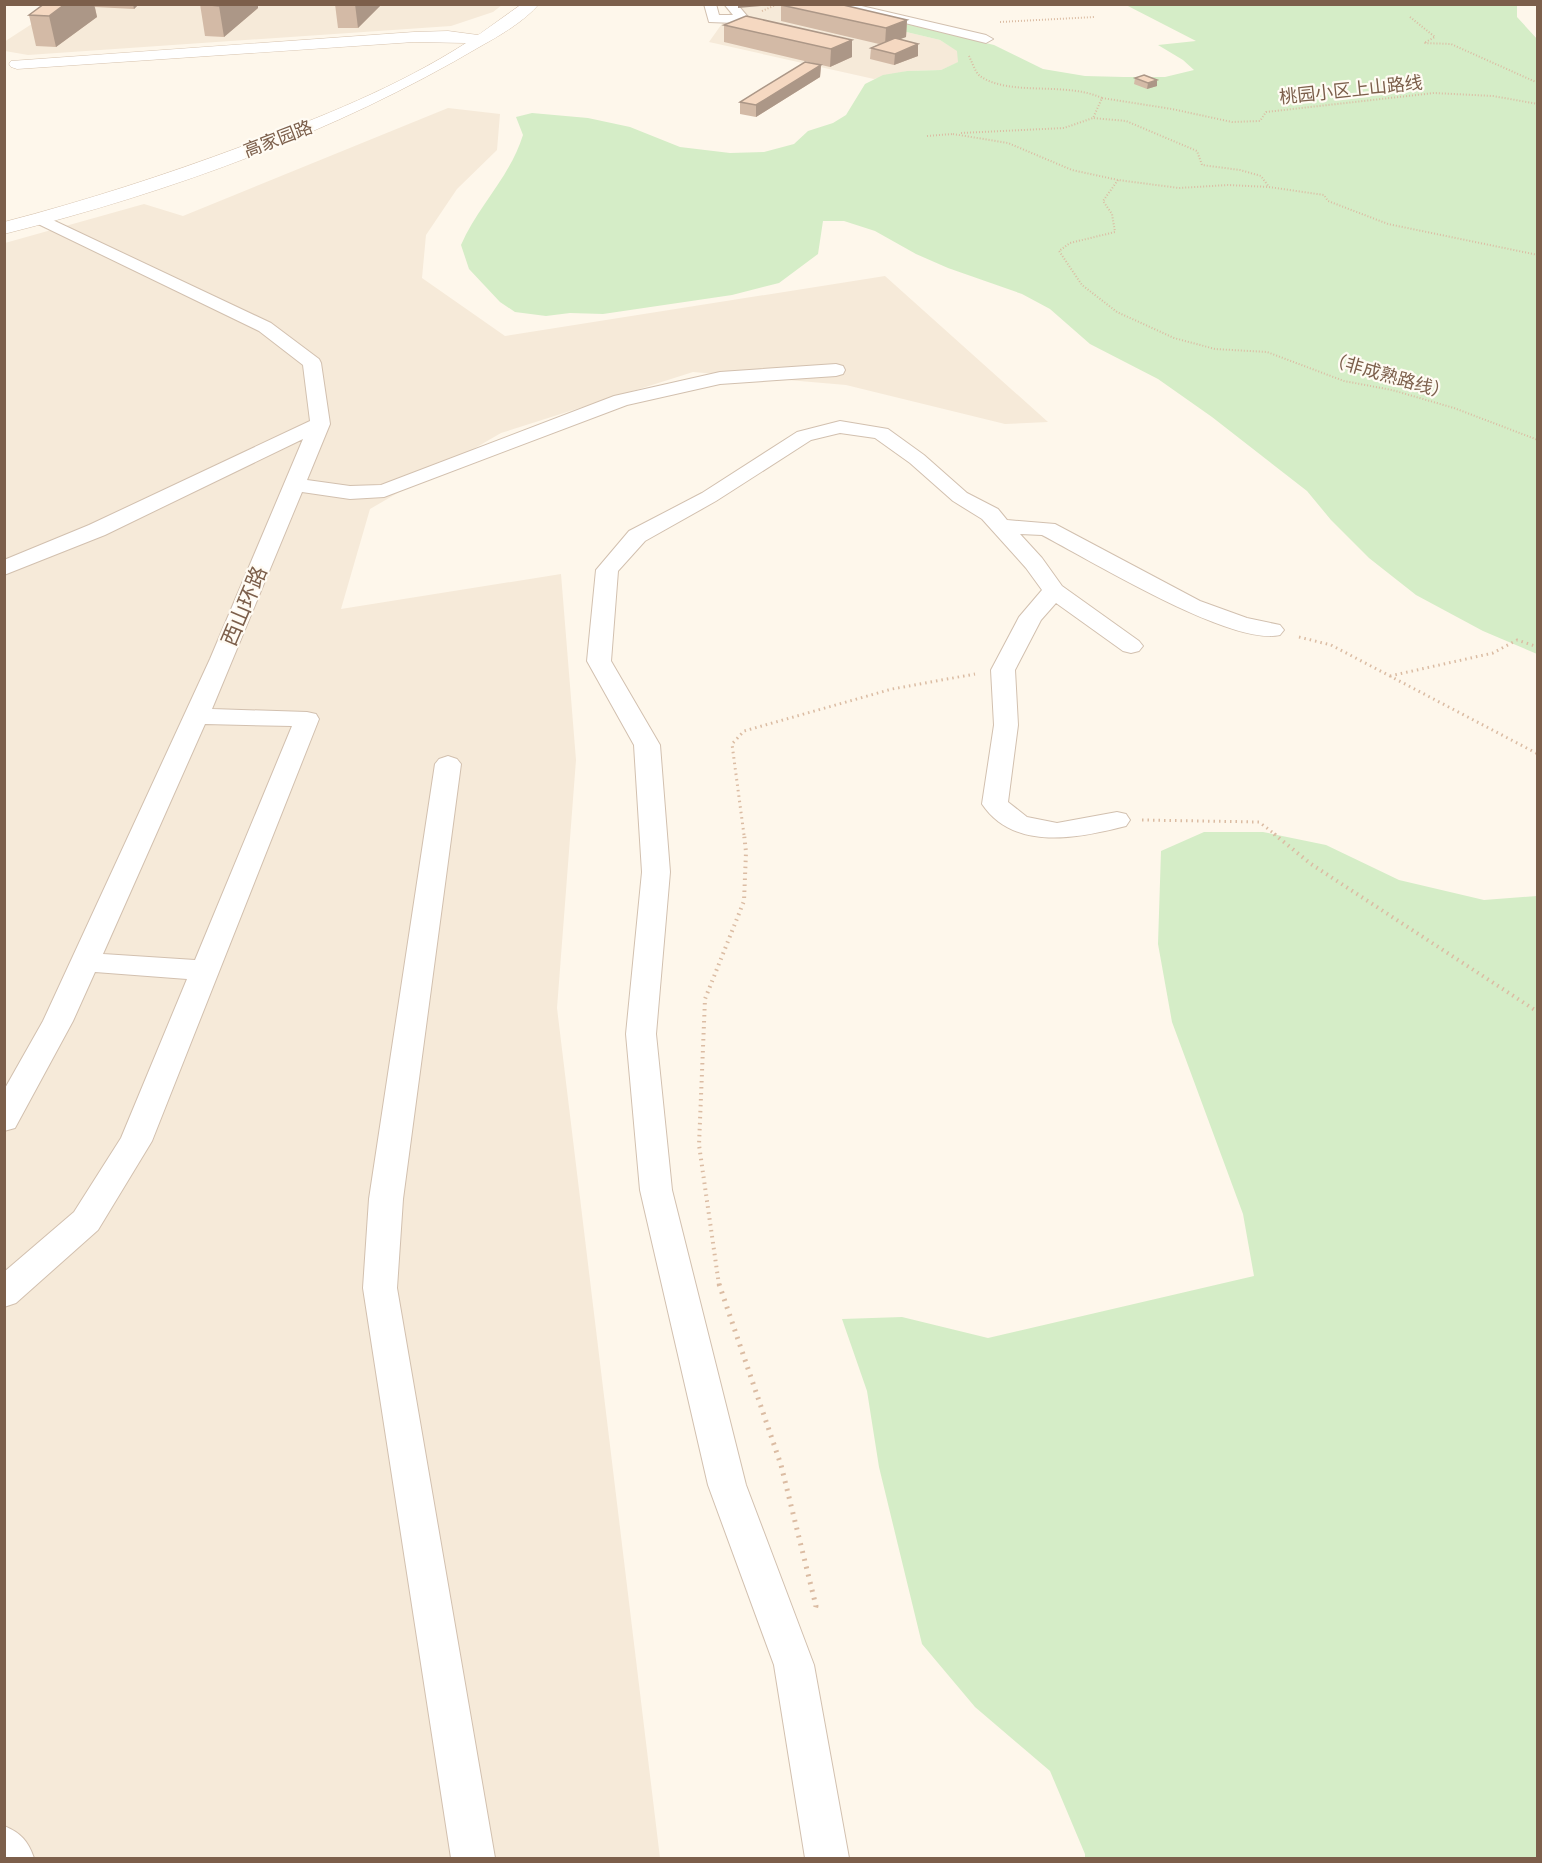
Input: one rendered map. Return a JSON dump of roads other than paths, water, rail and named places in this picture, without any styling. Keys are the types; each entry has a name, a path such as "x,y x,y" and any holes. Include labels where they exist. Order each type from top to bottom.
{"main road":[{"name":"高家园路","path":"4,219 235,147 340,104 476,39 515,4"},
{"name":"高家园路","path":"4,228 177,177 350,110 420,77 532,4"},
{"path":"17,64 414,37 476,39"}],"street":[{"path":"710,4 714,19 742,17 730,4"},
{"path":"834,4 986,39"},
{"path":"735,19 758,26"},
{"path":"4,568 97,530 320,424 312,363 265,327 40,219"},
{"path":"295,484 334,493 358,494 384,490 621,400 720,378 836,370"},
{"name":"西山环路","path":"4,1120 58,1021 85,962 196,716 320,424"},
{"path":"827,1858 794,1665 727,1485 656,1190 641,1034 656,872 647,745 599,661 607,570 637,536 710,497 804,436 840,427 881,433 917,459 960,497 990,514 1034,562 1054,591 1131,646"},
{"path":"1001,526 1047,529 1192,606 1241,624 1272,630"},
{"path":"1054,591 1031,617 1003,670 1006,725 995,804 1019,824 1057,831 1117,820"},
{"path":"4,1293 86,1221 136,1141 307,719 196,716"},
{"path":"448,764 386,1199 380,1288 473,1858"},
{"path":"85,962 205,971"},
{"path":"4,1848 12,1858"}]}
